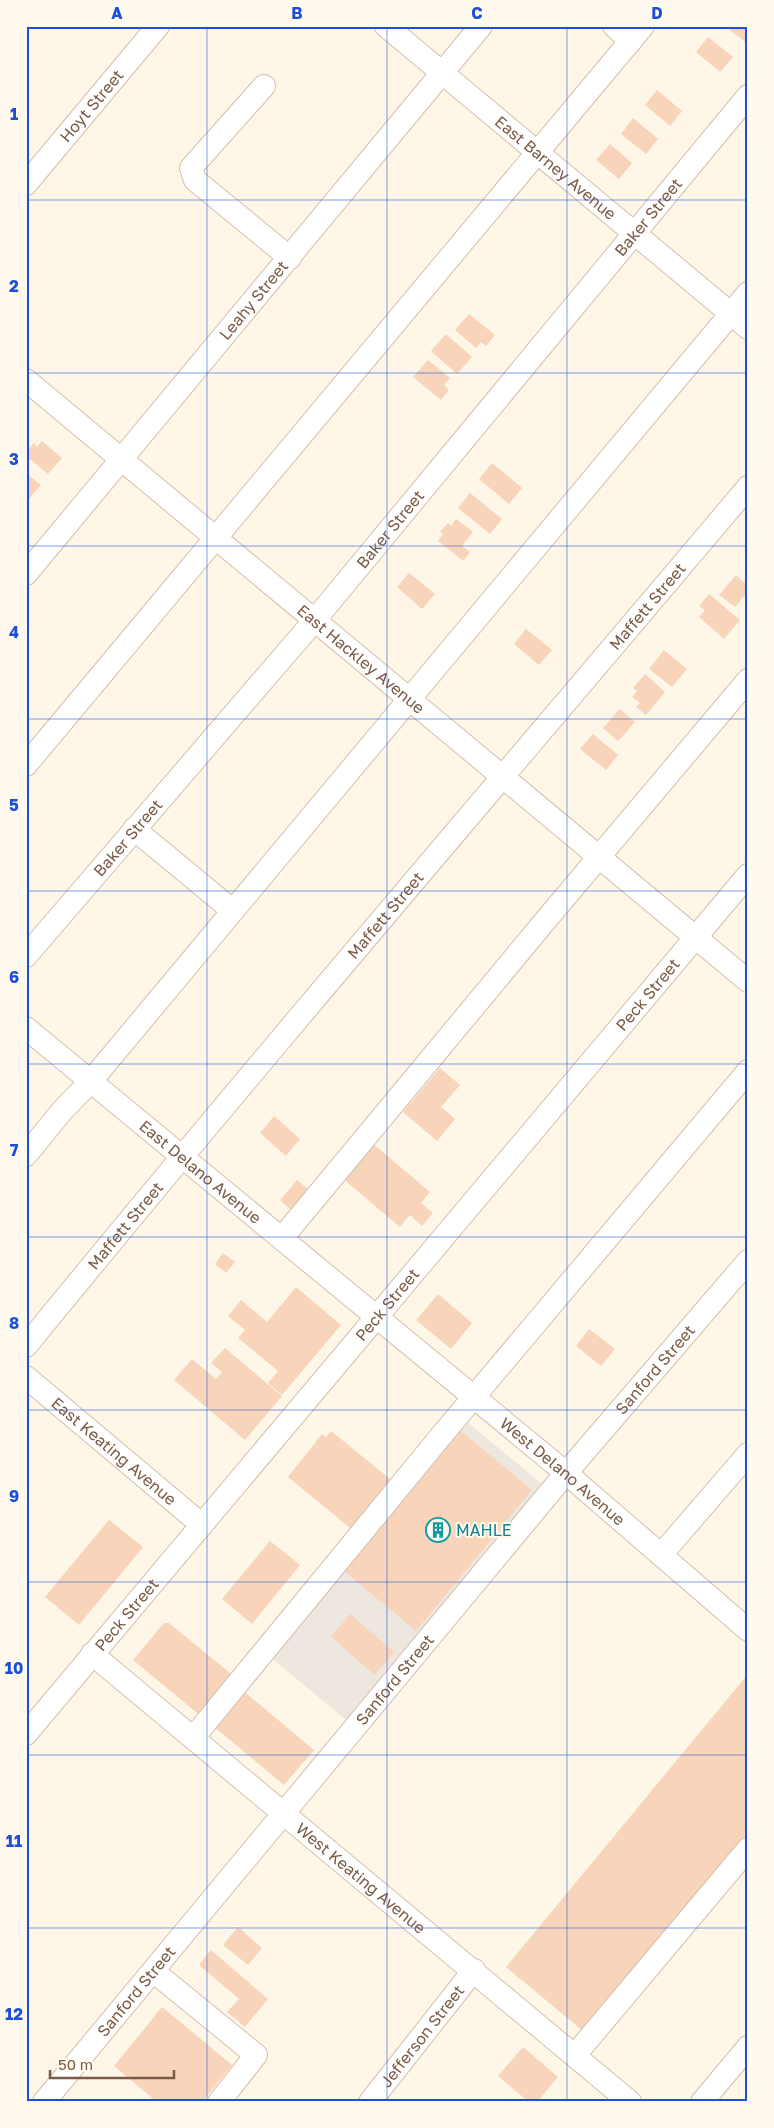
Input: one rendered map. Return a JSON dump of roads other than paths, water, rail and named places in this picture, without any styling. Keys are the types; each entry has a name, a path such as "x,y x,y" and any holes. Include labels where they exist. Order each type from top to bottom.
{"street":[{"name":"Hoyt Street","path":"26,184 158,26"},
{"name":"East Barney Avenue","path":"386,26 539,153 632,234 739,321"},
{"name":"Leahy Street","path":"26,574 122,461 480,26"},
{"path":"26,764 637,34 614,26"},
{"path":"264,86 191,168 195,180 290,258"},
{"name":"Baker Street","path":"26,956 314,620 748,96"},
{"path":"26,1155 62,1111 91,1081 408,698 739,321 748,294"},
{"name":"East Hackley Avenue","path":"26,380 748,981"},
{"name":"Maffett Street","path":"26,1346 182,1155 748,487"},
{"path":"282,1238 599,856 748,680"},
{"path":"134,829 232,910"},
{"name":"Peck Street","path":"26,1734 748,875"},
{"name":"East Delano Avenue","path":"26,1028 376,1316"},
{"path":"193,1738 441,1436 475,1398 748,1071"},
{"name":"Sanford Street","path":"44,2102 285,1814 566,1473 748,1261"},
{"name":"West Delano Avenue","path":"376,1316 566,1473 748,1630"},
{"name":"East Keating Avenue","path":"26,1377 202,1525"},
{"path":"661,1555 748,1454"},
{"name":"West Keating Avenue","path":"92,1654 474,1970 630,2102"},
{"path":"574,2055 748,1849"},
{"name":"Jefferson Street","path":"370,2102 474,1970"},
{"path":"153,1971 256,2056 219,2102"},
{"path":"702,2102 748,2046"}],"place":[{"name":"MAHLE","path":"438,1530"}]}
